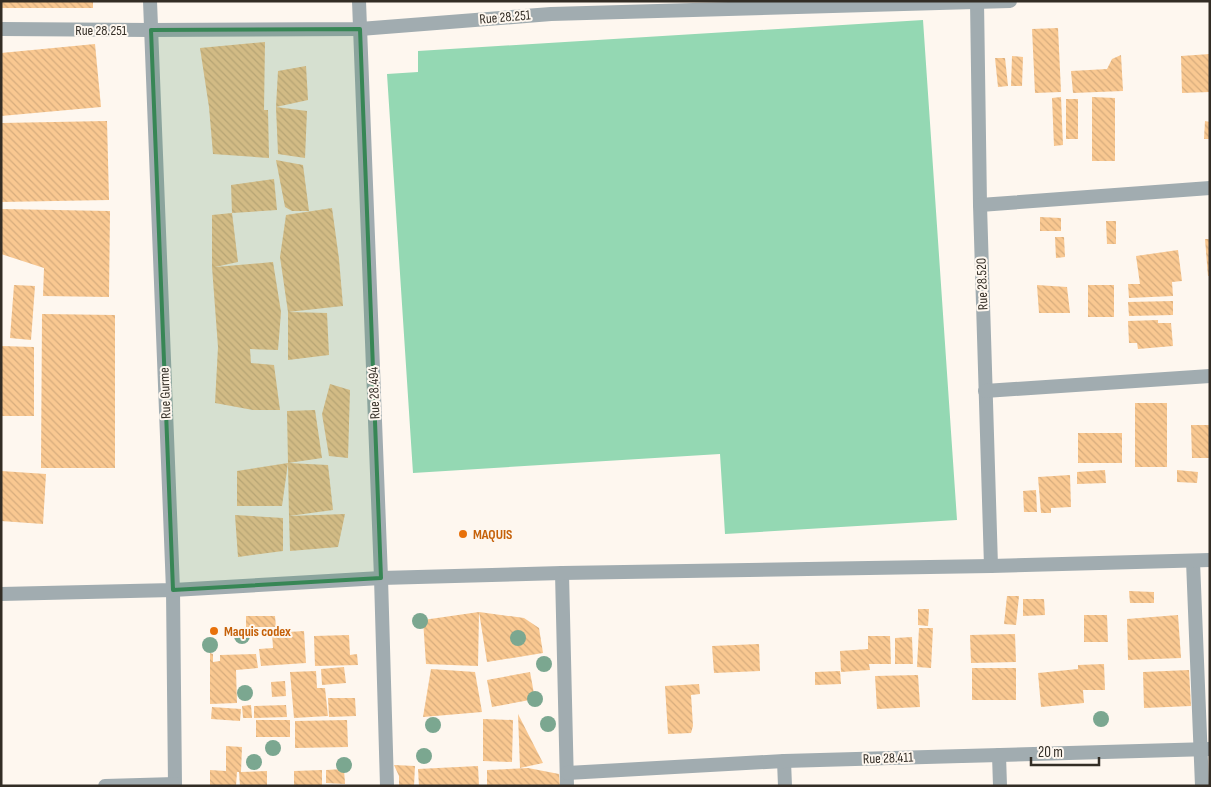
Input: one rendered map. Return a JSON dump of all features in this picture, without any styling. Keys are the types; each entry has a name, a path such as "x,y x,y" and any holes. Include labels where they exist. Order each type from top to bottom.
{"street":[{"name":"Rue Gurme","path":"150,1 173,590 175,785"},
{"name":"Rue 28.494","path":"359,1 387,786"},
{"name":"Rue 28.251","path":"1,30 360,29 551,7 1010,1"},
{"name":"Rue 28.520","path":"977,2 980,205 991,566"},
{"path":"980,205 1210,188"},
{"path":"985,391 1210,376"},
{"path":"1,594 173,590 381,578 1210,560"},
{"path":"1193,561 1205,749 1202,786"},
{"path":"562,573 567,779"},
{"name":"Rue 28.411","path":"567,779 784,761 1205,749"},
{"path":"999,755 1000,786"},
{"path":"784,761 785,786"},
{"path":"105,786 175,785"}],"highlighted area":[{"path":"360,29 381,578 173,590 151,30"}],"green space":[{"path":"923,20 957,520 725,534 720,454 413,473 387,74 418,72 418,51"}],"building":[{"path":"1,1 93,1 93,8 1,8"},
{"path":"1058,28 1061,92 1035,93 1032,29"},
{"path":"265,42 264,110 268,110 269,158 213,154 209,107 200,48"},
{"path":"95,44 101,107 1,116 1,53"},
{"path":"1210,54 1210,92 1182,93 1181,56"},
{"path":"1121,55 1123,91 1073,93 1071,71 1107,69 1112,59"},
{"path":"1012,56 1023,57 1022,86 1011,86"},
{"path":"995,58 1005,58 1008,86 998,87"},
{"path":"306,66 308,100 276,107 278,71"},
{"path":"1061,97 1063,145 1054,146 1052,98"},
{"path":"1092,97 1115,98 1115,161 1092,161"},
{"path":"1066,99 1078,99 1078,139 1066,139"},
{"path":"276,107 307,111 305,158 278,154"},
{"path":"107,121 109,200 1,202 1,123"},
{"path":"1205,121 1210,122 1210,139 1204,139"},
{"path":"276,160 303,165 309,211 292,211 285,207"},
{"path":"274,179 277,210 232,213 231,185"},
{"path":"332,208 343,306 288,312 280,257 286,215"},
{"path":"1,209 110,211 109,297 43,296 44,268 1,254"},
{"path":"232,213 238,262 215,267 273,262 281,312 278,350 250,349 251,363 274,365 280,410 253,410 215,403 218,347 212,267 212,215"},
{"path":"1040,217 1061,218 1061,231 1040,231"},
{"path":"1106,221 1116,221 1116,244 1107,244"},
{"path":"1055,237 1064,237 1065,257 1056,258"},
{"path":"1205,239 1210,239 1210,276 1208,276"},
{"path":"1178,250 1182,281 1172,282 1173,296 1129,298 1128,284 1140,284 1136,256"},
{"path":"14,285 35,286 31,340 10,338"},
{"path":"1037,285 1067,287 1070,313 1039,313"},
{"path":"1088,285 1114,285 1114,317 1088,317"},
{"path":"1173,301 1173,315 1129,316 1128,302"},
{"path":"288,312 327,313 329,355 288,360"},
{"path":"42,314 115,315 115,468 41,468"},
{"path":"1158,320 1158,323 1171,323 1173,346 1138,349 1137,343 1129,343 1128,321"},
{"path":"1,346 34,347 34,416 1,416"},
{"path":"330,384 350,390 348,458 329,456 322,414"},
{"path":"1135,403 1167,403 1167,467 1135,467"},
{"path":"315,410 322,458 288,463 287,411"},
{"path":"1191,425 1210,425 1210,458 1192,458"},
{"path":"1078,433 1122,433 1122,463 1078,463"},
{"path":"288,463 282,506 237,506 237,471"},
{"path":"288,463 328,465 333,510 289,516"},
{"path":"1105,470 1106,483 1077,484 1077,472"},
{"path":"1177,470 1198,472 1197,483 1177,482"},
{"path":"1,471 46,474 43,524 1,521"},
{"path":"1070,475 1071,507 1051,508 1051,513 1041,513 1038,477"},
{"path":"1036,490 1037,512 1024,512 1023,491"},
{"path":"345,514 338,547 290,551 289,516"},
{"path":"235,515 283,518 283,551 238,557"},
{"path":"1129,591 1154,592 1154,603 1130,603"},
{"path":"1007,596 1019,596 1016,625 1004,624"},
{"path":"1023,599 1044,599 1045,615 1023,616"},
{"path":"918,609 929,609 928,626 918,625"},
{"path":"479,612 524,618 539,628 543,653 487,662"},
{"path":"479,612 478,666 426,664 423,620"},
{"path":"1084,615 1107,615 1108,642 1084,642"},
{"path":"1178,615 1181,658 1128,660 1127,619"},
{"path":"246,616 275,616 276,627 246,627"},
{"path":"919,628 933,628 931,668 917,667"},
{"path":"304,631 306,663 261,666 259,649 273,648 272,633"},
{"path":"1015,634 1016,662 971,663 970,635"},
{"path":"349,635 350,655 357,654 358,665 315,666 314,636"},
{"path":"868,636 890,636 891,664 869,664 870,670 841,672 840,651 868,649"},
{"path":"912,637 913,664 895,664 895,638"},
{"path":"759,644 760,671 714,673 712,646"},
{"path":"210,653 213,654 213,662 220,661 220,655 256,654 258,668 236,670 237,703 210,704"},
{"path":"1104,664 1105,690 1083,690 1084,703 1041,707 1038,673 1078,669 1078,665"},
{"path":"344,667 346,683 322,685 321,669"},
{"path":"972,668 1016,668 1016,700 972,700"},
{"path":"431,669 475,672 482,712 423,717"},
{"path":"1189,670 1191,706 1144,708 1143,672"},
{"path":"316,671 317,688 325,688 328,716 294,718 290,672"},
{"path":"840,671 841,684 815,685 815,672"},
{"path":"530,672 535,699 492,707 487,680"},
{"path":"918,675 920,707 877,709 875,676"},
{"path":"285,681 286,696 272,697 271,682"},
{"path":"699,684 700,694 691,695 693,726 691,733 668,734 665,686"},
{"path":"328,698 355,698 356,716 329,717"},
{"path":"251,705 252,718 243,718 242,706"},
{"path":"286,705 287,717 254,718 254,706"},
{"path":"212,707 241,709 240,721 211,719"},
{"path":"518,714 543,763 520,768"},
{"path":"483,719 513,720 512,762 483,761"},
{"path":"256,720 290,720 290,737 256,737"},
{"path":"347,720 348,747 295,748 295,721"},
{"path":"226,746 242,747 241,772 267,771 267,785 240,786 239,772 237,772 236,786 210,786 210,770 226,771"},
{"path":"394,765 415,766 414,786 399,786 399,776"},
{"path":"478,766 479,786 419,786 418,769"},
{"path":"528,768 559,774 560,786 487,786 487,770"},
{"path":"344,769 345,784 326,783 326,770"},
{"path":"322,770 322,786 294,786 294,771"}],"place":[{"name":"MAQUIS","path":"463,534"},
{"name":"Maquis codex","path":"214,631"}]}
